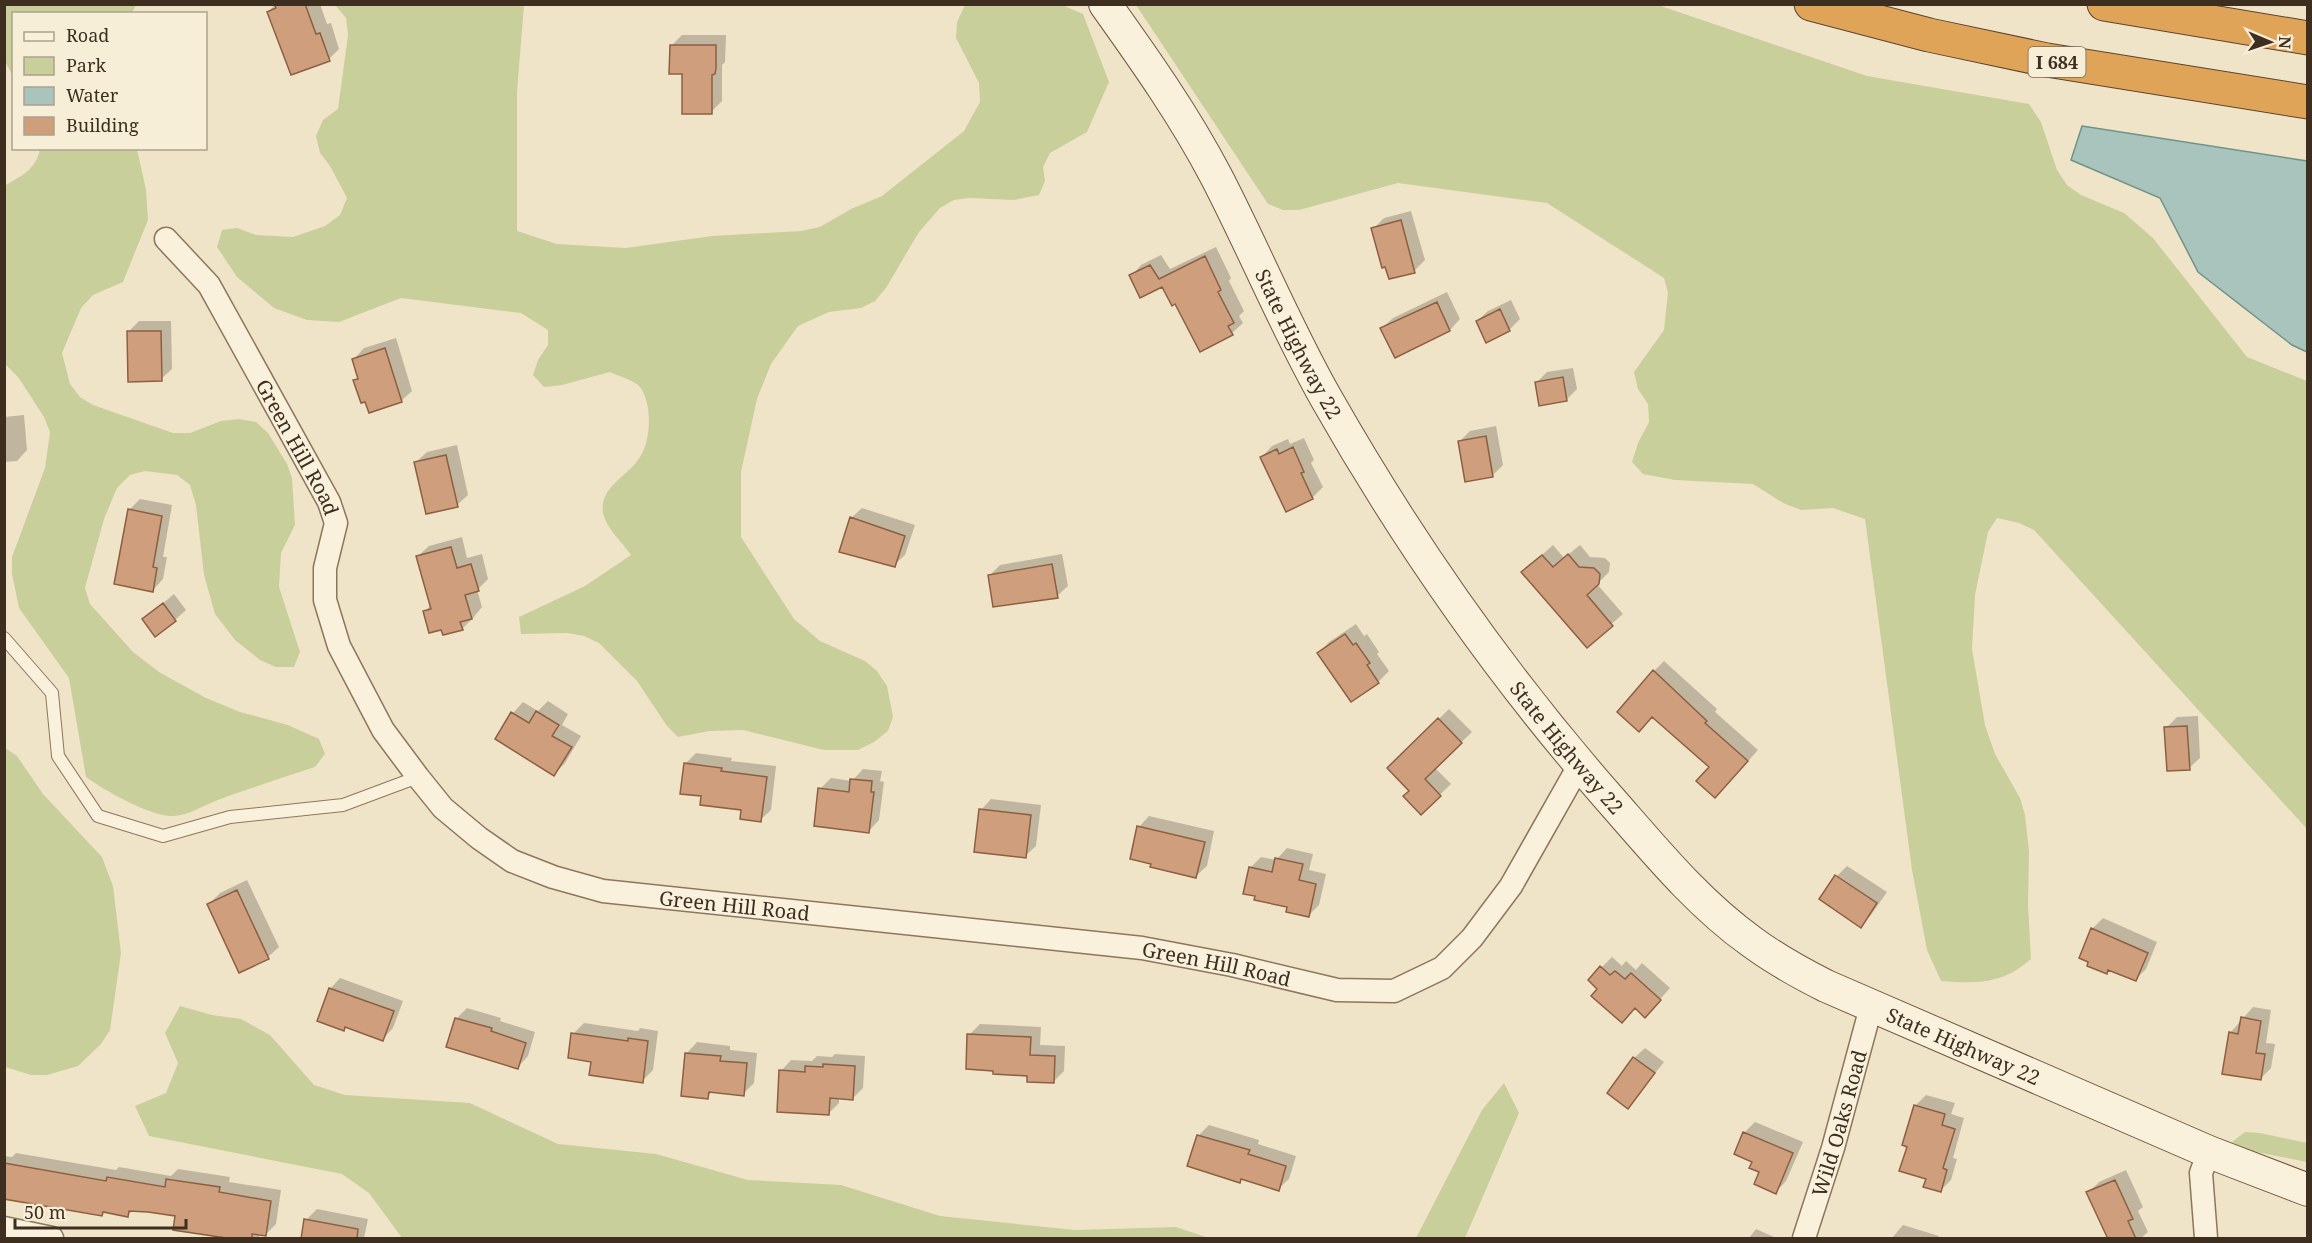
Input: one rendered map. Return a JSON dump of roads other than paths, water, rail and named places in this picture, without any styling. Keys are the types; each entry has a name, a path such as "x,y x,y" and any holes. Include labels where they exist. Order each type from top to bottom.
{"highway":[{"name":"I 684","path":"1811,4 1929,35 2047,60 2307,102"},
{"path":"2104,4 2307,38"}],"main road":[{"name":"State Highway 22","path":"1105,4 1171,99 1199,147 1325,397 1369,470 1469,621 1524,696 1580,764 1685,881 1742,934 1789,967 1871,1007 2209,1152 2307,1190"}],"street":[{"name":"Green Hill Road","path":"166,239 209,285 329,502 336,523 325,568 325,600 339,646 382,730 443,808 479,838 512,861 552,877 603,891 1142,948 1232,965 1337,990 1394,991 1442,968 1472,938 1511,886 1580,764"},
{"name":"Wild Oaks Road","path":"1804,1239 1833,1148 1871,1007"},
{"path":"2206,1239 2201,1173 2209,1152"},
{"path":"4,1228 52,1239"}],"lane":[{"path":"4,638 52,693 58,756 98,816 163,836 230,817 343,805 418,777"}],"water":[{"path":"2082,126 2307,161 2307,352 2292,345 2198,272 2160,198 2071,160"}]}
